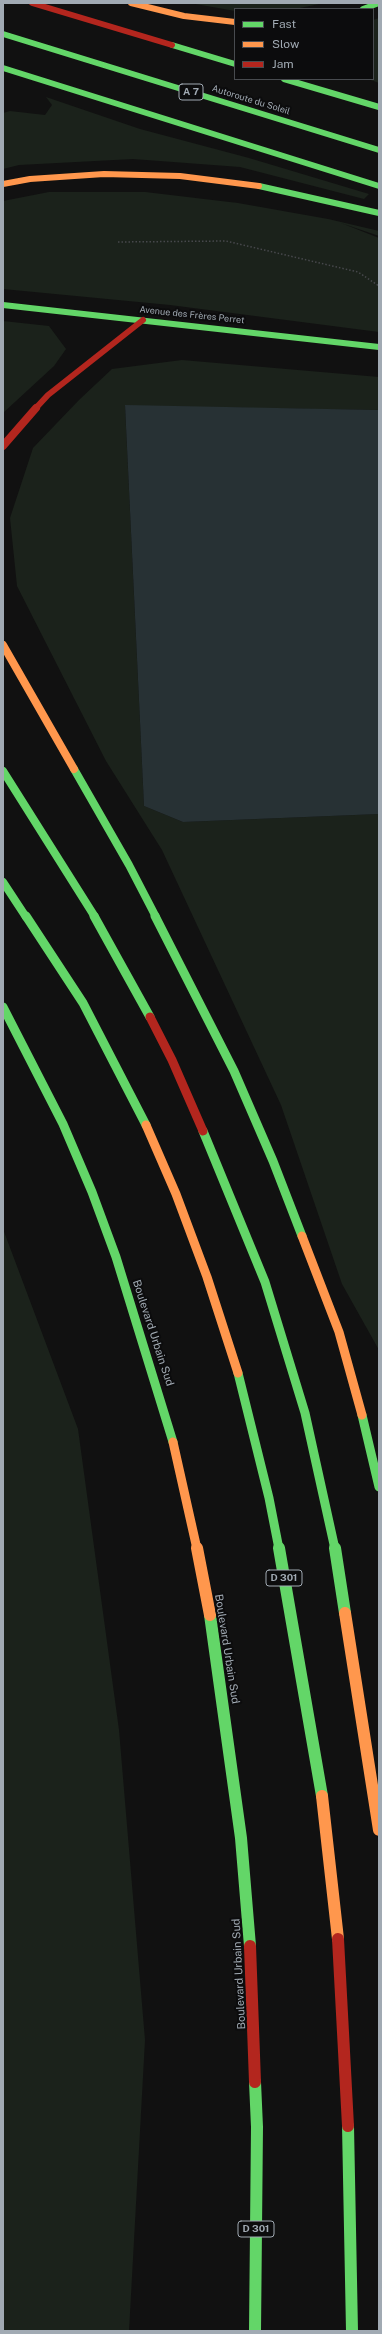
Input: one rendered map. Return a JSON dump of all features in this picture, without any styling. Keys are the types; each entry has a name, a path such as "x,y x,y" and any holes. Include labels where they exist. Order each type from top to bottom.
{"main road":[{"path":"32,3 234,64"},
{"path":"131,3 184,16 234,22"},
{"path":"366,8 379,3"},
{"name":"Autoroute du Soleil","path":"3,34 379,150"},
{"path":"3,68 379,186"},
{"path":"287,80 379,108"},
{"path":"3,184 96,174 180,176 247,183 379,213"},
{"name":"Avenue des Frères Perret","path":"3,305 379,347"},
{"path":"3,446 14,431 48,395 142,320"},
{"path":"3,644 129,865 179,960 234,1071 273,1161 339,1332 366,1428 379,1487"},
{"path":"3,771 55,851 117,954 172,1060 220,1169 265,1282 305,1412 336,1554 379,1830"},
{"name":"D 301","path":"3,882 83,1003 142,1117 176,1194 207,1276 235,1363 269,1498 295,1634 323,1804 340,1965 350,2161 352,2331"},
{"name":"Boulevard Urbain Sud","path":"3,1007 14,1025 63,1124 92,1192 126,1287 169,1425 192,1522 212,1624 241,1838 250,1940 257,2127 255,2331"},
{"path":"3,1012 14,1025"}],"path":[{"path":"118,242 226,241 358,272 379,286"}],"shaded area":[{"path":"190,3 324,3 300,8 234,8 234,11"},
{"path":"379,18 379,83 371,80 374,80 374,20"},
{"path":"46,97 140,129 249,158 369,194 364,199 240,167 133,159 19,165 3,169 3,113 10,111 45,115 52,105"},
{"path":"49,192 145,192 238,203 328,219 379,231 379,236 341,223 379,238 379,332 170,305 3,289 3,201"},
{"path":"3,321 49,326 66,349 54,366 3,413"},
{"path":"182,360 379,377 379,410 125,406 144,806 183,822 379,814 379,1350 342,1284 281,1105 162,850 106,761 17,586 10,518 33,448 79,400 112,369"},
{"path":"125,405 379,410 379,814 183,822 144,806"},
{"path":"3,1229 78,1429 119,1730 145,2040 129,2331 3,2331"}],"traffic: fast":[{"path":"366,8 379,3"},
{"path":"3,34 379,150"},
{"path":"172,45 234,64"},
{"path":"3,68 379,186"},
{"path":"287,80 379,107"},
{"path":"259,186 379,213"},
{"path":"3,305 379,347"},
{"path":"74,769 129,865 234,1071 273,1161 302,1236"},
{"path":"3,771 55,851 117,954 150,1017"},
{"path":"3,882 83,1003 146,1125"},
{"path":"3,1007 63,1124 92,1192 116,1257 173,1442"},
{"path":"203,1131 265,1282 305,1413 336,1554 345,1613"},
{"path":"238,1373 269,1498 295,1634 322,1796"},
{"path":"362,1415 379,1487"},
{"path":"210,1615 241,1838 250,1946"},
{"path":"255,2082 257,2127 255,2331"},
{"path":"348,2126 352,2331"}],"traffic: slow":[{"path":"131,3 184,16 234,22"},
{"path":"3,184 30,179 104,174 180,176 259,186"},
{"path":"3,645 74,769"},
{"path":"146,1125 176,1194 207,1277 238,1373"},
{"path":"302,1236 339,1332 362,1415"},
{"path":"173,1442 192,1521 210,1615"},
{"path":"345,1613 379,1830"},
{"path":"322,1796 338,1939"}],"traffic: jam":[{"path":"32,3 172,45"},
{"path":"3,446 14,431 48,395 143,320"},
{"path":"150,1017 172,1060 203,1131"},
{"path":"338,1939 348,2126"},
{"path":"250,1946 255,2082"}]}
